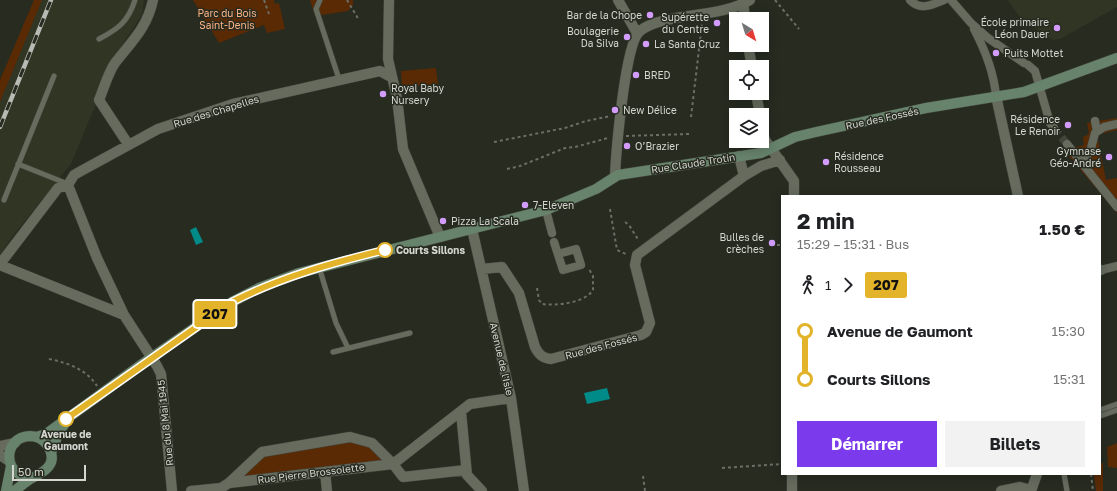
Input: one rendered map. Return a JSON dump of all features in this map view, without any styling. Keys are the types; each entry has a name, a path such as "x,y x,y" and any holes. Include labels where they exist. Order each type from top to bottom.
{"main road":[{"name":"Rue des Fossés","path":"771,148 795,137 816,132 926,108 1041,87 1117,58"},
{"name":"Rue Claude Trotin","path":"615,176 761,153 771,148"},
{"path":"6,491 10,463 9,454 15,443 25,437 36,437 46,434 152,357 232,302 274,282 319,267 546,210 596,189 615,176"},
{"path":"14,491 32,478 45,472 51,460 51,453 56,436 72,414"},
{"path":"36,437 46,443 51,453"},
{"path":"10,463 20,475 32,478"}],"street":[{"path":"128,144 99,100 112,69 142,29 149,16 153,0"},
{"path":"389,0 388,59 397,98 403,149 440,237"},
{"path":"618,0 637,33"},
{"path":"910,0 920,7 930,6 944,0"},
{"path":"951,0 971,23 988,38 1035,70 1050,123 1054,128"},
{"path":"615,176 628,61 637,33 642,29 666,20 703,13 745,1 745,12"},
{"path":"971,23 979,39 994,83 1018,195"},
{"path":"388,59 380,71 391,77"},
{"name":"Rue des Chapelles","path":"124,315 0,264 58,188 68,184 74,175 80,171 158,129 233,104 380,71"},
{"path":"1095,121 1097,131"},
{"path":"1081,162 1090,152 1093,137 1097,131 1117,124"},
{"path":"1067,144 1117,207"},
{"path":"769,145 794,181 794,195"},
{"path":"739,156 744,176"},
{"path":"635,258 744,176 761,166 780,160"},
{"path":"68,184 97,258 124,315 152,357"},
{"path":"546,210 552,234"},
{"name":"Avenue de l'Isle","path":"472,229 511,398 524,491"},
{"path":"554,242 563,270 581,265 576,249 558,254"},
{"name":"Rue des Fossés","path":"482,270 502,267 519,293 539,354 545,358 551,359 646,332 650,323 635,258"},
{"path":"1101,270 1117,266"},
{"name":"Rue du 8 Mai 1945","path":"152,357 160,374 172,491"},
{"path":"466,470 403,477 393,464 470,404 511,398"},
{"path":"461,412 467,475 482,491"},
{"name":"Rue Pierre Brossolette","path":"191,491 221,488 229,483 262,452 350,437 372,443 393,464"},
{"path":"0,446 15,443"},
{"path":"0,455 10,463"},
{"name":"Rue Pierre Brossolette","path":"229,483 393,464"},
{"path":"325,472 327,491"},
{"path":"792,475 792,491"},
{"path":"1001,491 1020,487 1031,490 1037,475"}],"lane":[{"path":"99,39 122,25 131,13 134,0"},
{"path":"320,0 316,9 339,79"},
{"path":"4,200 54,76"},
{"path":"18,164 68,184"},
{"path":"319,267 336,323 348,348"},
{"path":"333,352 410,333"},
{"path":"1101,410 1117,404"},
{"path":"1101,416 1117,410"},
{"path":"1064,475 1066,490"}],"path":[{"path":"264,0 269,14"},
{"path":"347,0 359,20"},
{"path":"775,0 800,29"},
{"path":"691,117 695,76 702,38 703,13"},
{"path":"494,142 565,128 586,121 621,115"},
{"path":"507,169 520,166 565,148 619,136 689,134"},
{"path":"610,209 617,250 635,258"},
{"path":"624,222 629,224 644,250"},
{"path":"537,288 542,304 555,306 586,297 593,290 594,276 587,266 581,265"},
{"path":"49,359 68,362 92,379 96,384"},
{"path":"722,468 781,464"},
{"path":"1091,475 1093,491"},
{"path":"643,476 645,491"}],"shaded area":[{"path":"35,0 144,0 142,15 122,45 111,68 71,164 12,237 0,255 0,84"},
{"name":"École primaire Léon Dauer","path":"1008,0 1117,0 1117,7 1060,39 1053,40 1020,18"}],"green space":[{"path":"34,0 42,0 0,102 0,80"},
{"name":"Parc du Bois Saint-Denis","path":"193,0 274,0 275,4 279,3 285,29 267,33 264,25 219,43"},
{"path":"310,0 353,0 353,5 348,11 315,16"},
{"path":"436,68 438,84 402,87 401,71"},
{"path":"1117,118 1117,130 1097,135 1106,180 1117,178 1117,213 1062,148 1072,146 1073,148 1084,145 1083,137 1089,134 1087,123"},
{"path":"350,437 372,443 393,464 229,483 262,452"},
{"path":"1117,443 1117,468 1108,467 1107,447"},
{"path":"1101,463 1103,463 1103,491 1096,491 1094,475 1101,475"}],"water":[{"path":"196,227 203,242 196,245 190,230"},
{"path":"607,388 610,399 587,404 584,393"}],"tunnel":[{"path":"1054,128 1067,144"}],"railway":[{"path":"0,127 51,0"}],"bus line":[{"name":"207","path":"66,419 101,392 232,302 259,288 299,273 385,250"}],"place":[{"name":"Bar de la Chope","path":"650,15"},
{"name":"Supérette du Centre","path":"717,23"},
{"name":"École primaire Léon Dauer","path":"1057,28"},
{"name":"Boulagerie Da Silva","path":"627,37"},
{"name":"La Santa Cruz","path":"646,44"},
{"name":"Puits Mottet","path":"996,53"},
{"name":"BRED","path":"636,75"},
{"name":"Royal Baby Nursery","path":"383,94"},
{"name":"New Délice","path":"615,110"},
{"name":"Résidence Le Renoir","path":"1068,125"},
{"name":"O’Brazier","path":"627,146"},
{"name":"Gymnase Géo-André","path":"1109,157"},
{"name":"Résidence Rousseau","path":"826,162"},
{"name":"7-Eleven","path":"525,205"},
{"name":"Pizza La Scala","path":"443,221"},
{"name":"Bulles de crèches","path":"772,243"},
{"name":"Courts Sillons","path":"385,250"},
{"name":"Avenue de Gaumont","path":"66,419"}]}
